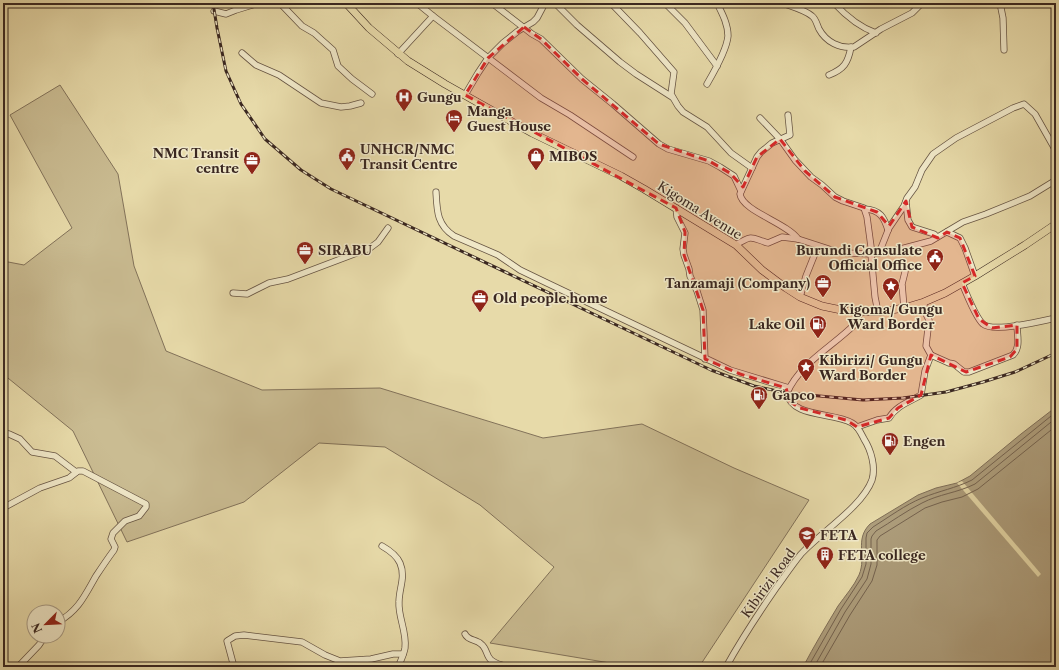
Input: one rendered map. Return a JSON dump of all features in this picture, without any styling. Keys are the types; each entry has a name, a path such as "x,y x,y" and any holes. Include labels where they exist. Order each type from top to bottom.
{"main road":[{"name":"Kigoma Avenue","path":"346,3 369,28 408,62 532,133 621,176 676,208 736,245 762,270 800,297 822,306 860,312 878,312 904,308 924,302 975,276 1056,224"}],"street":[{"path":"214,11 226,14 259,3"},
{"path":"280,3 302,26 314,33 333,50 338,66 372,94"},
{"path":"418,3 541,98 570,115 633,157"},
{"path":"492,3 532,34 541,39 582,79 659,144 668,149 709,161 720,167 734,176 742,191"},
{"path":"465,96 488,58 503,43 533,22 537,18 545,3"},
{"path":"555,3 576,25 630,70 652,86 672,97 683,112 707,126 731,153 752,168"},
{"path":"612,3 640,32 674,72 672,97"},
{"path":"665,3 685,23 717,66"},
{"path":"708,84 717,66 728,36 726,25 717,3"},
{"path":"782,3 811,15 820,31 833,43 840,47 851,47 912,13 922,3"},
{"path":"834,3 858,25 876,33"},
{"path":"1000,3 1004,50"},
{"path":"398,54 433,16"},
{"path":"829,76 845,65 851,47"},
{"path":"242,53 256,65 279,75 321,103 341,107 350,106 361,102"},
{"path":"879,253 888,230 915,187 927,161 933,154 956,138 1018,105 1024,104 1035,114 1056,151"},
{"path":"788,114 790,135 772,143 761,152 757,157 740,197 760,214 787,228 798,239"},
{"path":"760,118 780,139 795,160 811,177 843,201 862,206 865,209 882,216 888,230"},
{"path":"736,245 749,237 768,243 782,237 798,239 835,251 872,254 898,250 931,241 967,220 1030,196 1056,180"},
{"path":"436,192 438,214 443,227 448,232 498,256 520,270 542,281 704,358 740,374 789,388"},
{"path":"906,200 908,220 912,227 934,234 937,237"},
{"path":"676,208 677,217 685,233 683,249 684,255 703,310 704,358"},
{"path":"865,209 872,254 875,297 878,312"},
{"path":"233,293 247,294 269,284 288,279 370,248 378,242 388,228"},
{"path":"947,232 960,238 975,276"},
{"path":"800,297 806,276 818,246"},
{"path":"904,308 902,284 905,272"},
{"path":"962,283 979,319 984,325 992,328 1056,318"},
{"path":"924,302 924,310 929,320 926,346 931,355 954,364 964,372 969,372 1013,355 1018,346 1016,325"},
{"path":"860,312 854,325 809,364 789,388 787,396 790,402 794,405 810,412 846,420 857,427 877,420 889,418 894,410 921,395 925,374 931,355"},
{"name":"Kibirizi Road","path":"726,667 753,621 793,565 809,546 852,507 872,480 873,472 871,456 868,446 857,427"},
{"path":"3,434 9,434 20,439 32,452 55,456 76,472"},
{"path":"3,508 40,488 69,478 76,472 84,471 144,502 147,505 139,516 126,521 113,533 111,539 115,547 114,550 81,602 66,617"},
{"path":"382,546 400,561 402,569 403,578 399,601 405,635 405,648 399,665"},
{"path":"465,634 468,638 479,642 482,645 490,660 510,667"},
{"path":"234,667 228,641 235,636 244,635 302,642 340,664 393,654 404,654"},
{"path":"18,667 40,644"}],"highlighted area":[{"path":"524,27 541,39 582,79 659,144 709,161 730,173 743,187 757,157 780,139 805,171 835,197 877,212 889,226 906,201 912,227 938,238 947,232 960,238 975,276 962,283 979,319 992,328 1017,325 1017,349 1010,357 966,372 931,355 921,395 898,408 889,418 857,427 846,420 800,408 790,402 786,388 740,374 705,359 703,310 684,255 685,232 676,208 465,95 488,58"}],"shaded area":[{"path":"60,85 118,174 134,266 166,351 262,390 380,388 543,438 642,424 734,468 809,500 699,667 634,667 490,643 554,567 480,505 385,447 319,443 244,502 127,542 73,431 3,374 3,261 24,265 72,228 10,115"}],"water":[{"path":"1056,407 1056,667 803,667 838,606 859,575 862,561 863,536 865,530 870,524 918,495 936,488 957,483 970,476"}],"pier":[{"path":"962,481 1041,574 1038,577 957,483"}],"railway":[{"path":"213,3 226,71 241,104 265,139 301,170 331,189 711,370 754,386 787,393 863,400 903,398 946,392 1015,372 1056,353"}],"place":[{"name":"Gungu","path":"404,112"},
{"name":"Manga Guest House","path":"454,133"},
{"name":"UNHCR/NMC Transit Centre","path":"347,171"},
{"name":"MIBOS","path":"536,171"},
{"name":"NMC Transit centre","path":"252,175"},
{"name":"SIRABU","path":"305,265"},
{"name":"Burundi Consulate Official Office","path":"935,272"},
{"name":"Tanzamaji (Company)","path":"823,298"},
{"name":"Kigoma/ Gungu Ward Border","path":"891,301"},
{"name":"Old people home","path":"480,313"},
{"name":"Lake Oil","path":"818,339"},
{"name":"Kibirizi/ Gungu Ward Border","path":"806,382"},
{"name":"Gapco","path":"759,410"},
{"name":"Engen","path":"890,456"},
{"name":"FETA","path":"807,550"},
{"name":"FETA college","path":"825,570"}]}
